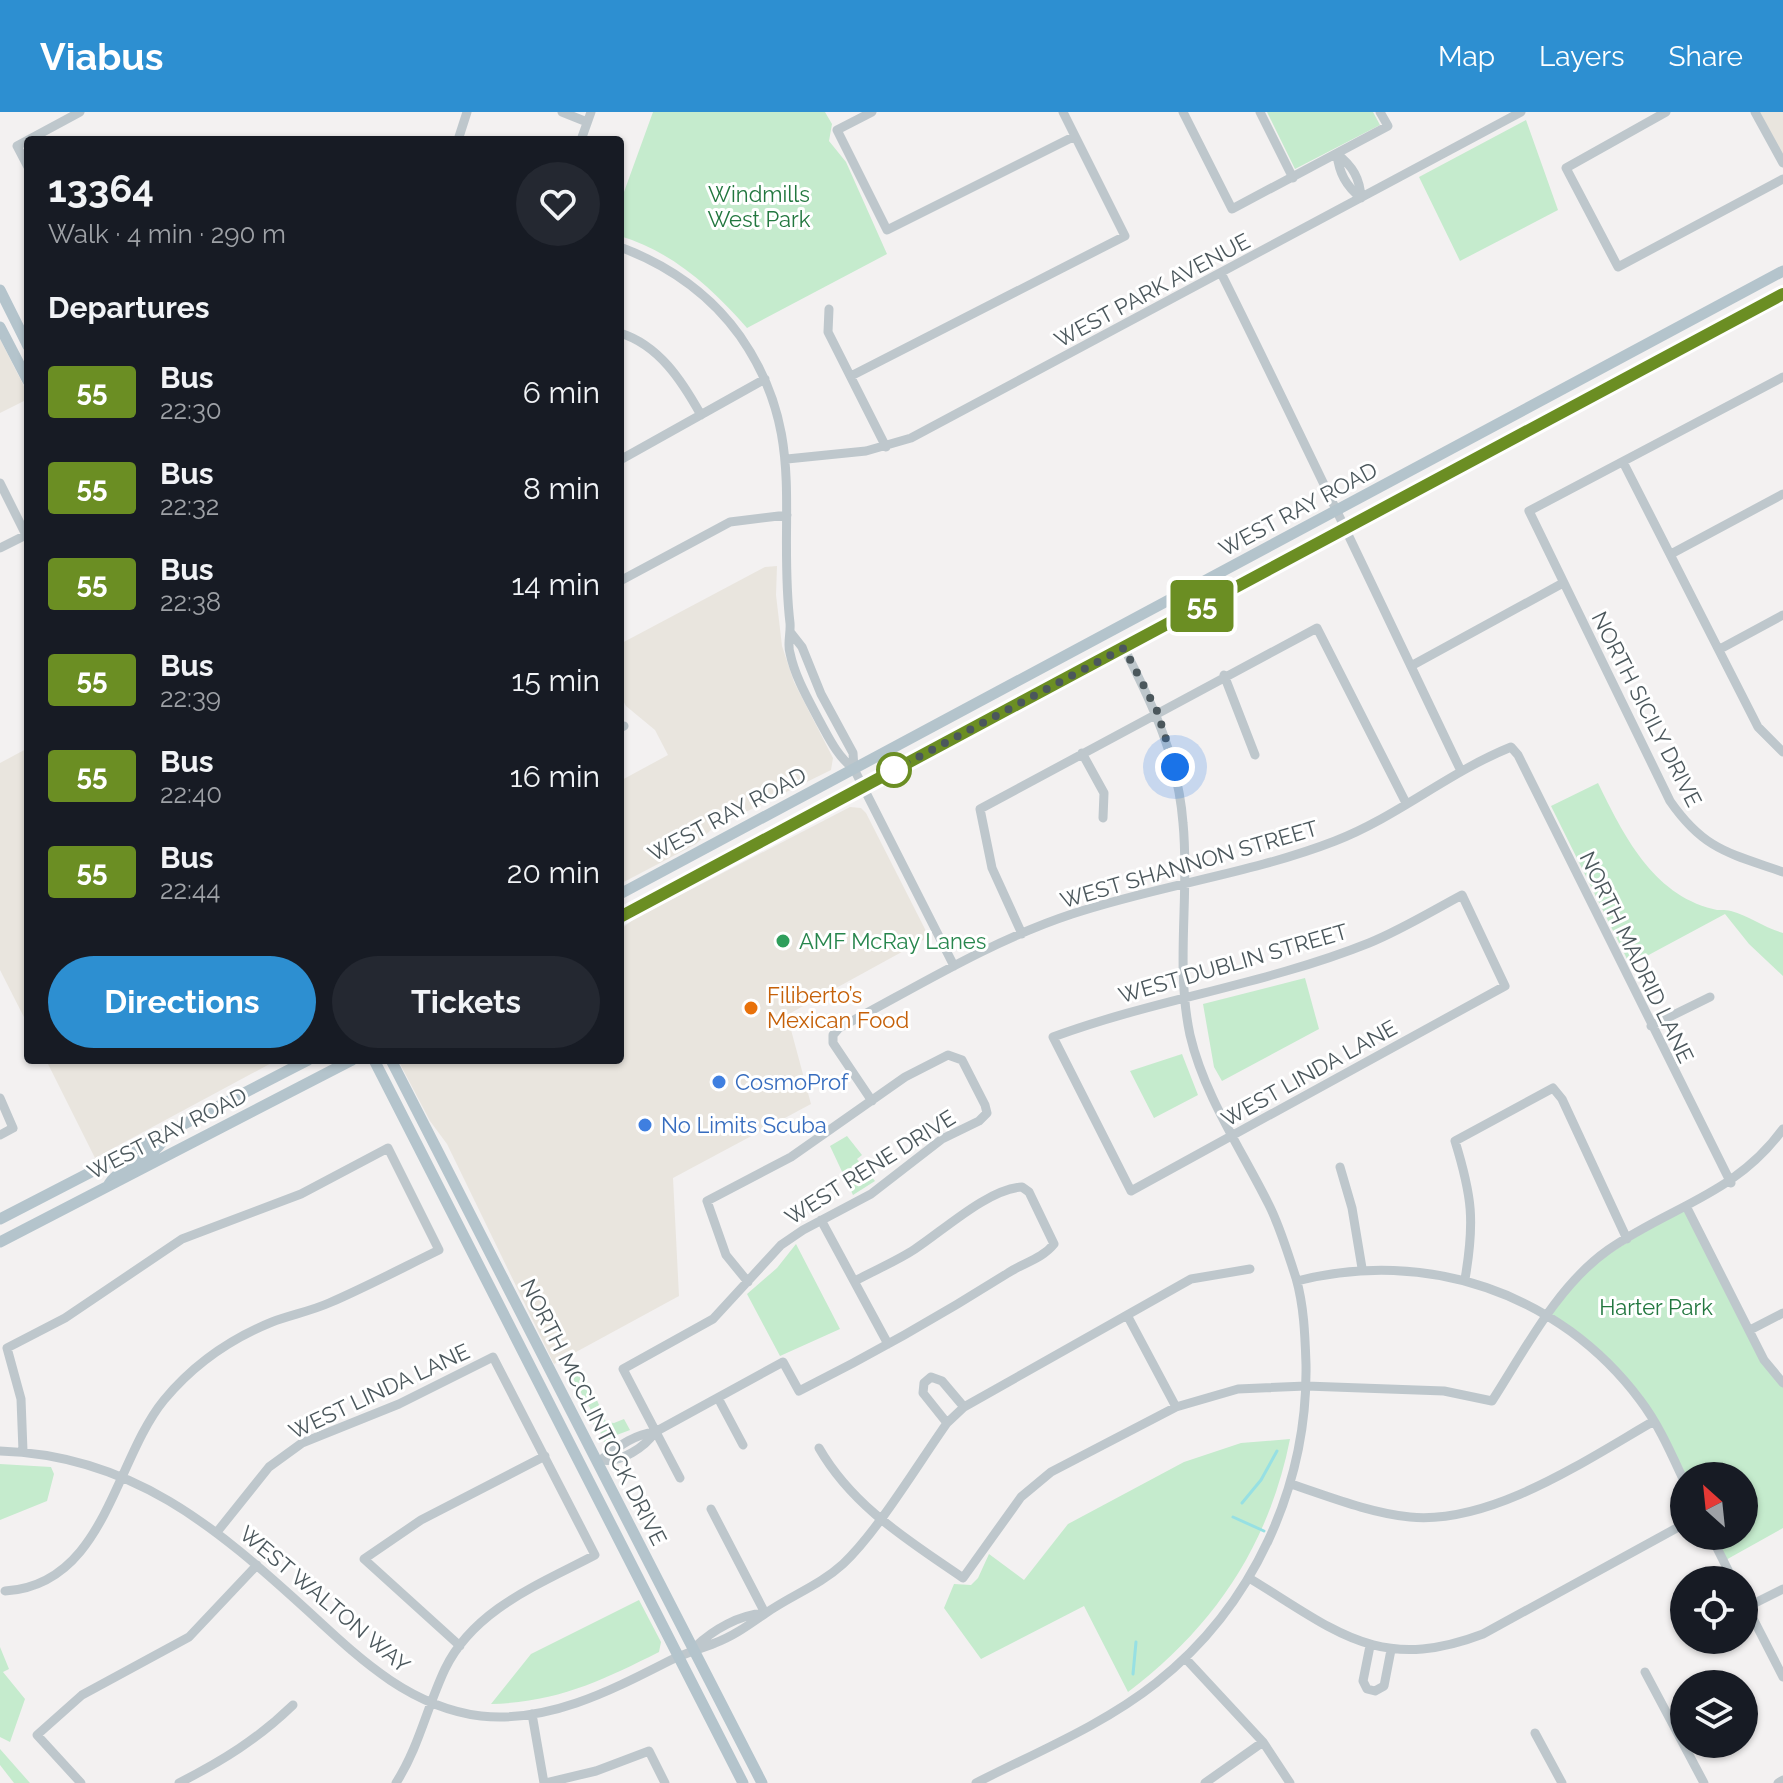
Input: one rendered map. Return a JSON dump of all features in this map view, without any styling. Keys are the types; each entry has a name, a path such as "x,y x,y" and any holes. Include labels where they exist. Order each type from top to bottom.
{"main road":[{"name":"WEST RAY ROAD","path":"624,914 858,778 1337,510 1783,271"},
{"path":"0,290 24,338"},
{"name":"WEST RAY ROAD","path":"624,892 1124,648 1783,294"},
{"path":"0,327 24,373"},
{"name":"WEST RAY ROAD","path":"0,1219 300,1064"},
{"name":"WEST RAY ROAD","path":"0,1242 344,1064"},
{"name":"NORTH MCCLINTOCK DRIVE","path":"376,1064 743,1783"},
{"name":"NORTH MCCLINTOCK DRIVE","path":"393,1064 600,1461 762,1783"},
{"path":"107,1187 118,1170 157,1150 165,1134"}],"street":[{"path":"36,136 80,112"},
{"path":"459,136 467,112"},
{"path":"562,112 589,117 582,136"},
{"path":"872,112 837,130 887,230 1075,136"},
{"path":"851,376 1125,236 1063,112"},
{"path":"1183,112 1232,209 1388,126 1380,112"},
{"path":"1260,112 1293,178"},
{"name":"WEST PARK AVENUE","path":"787,459 886,447 934,427 1521,112"},
{"path":"1666,112 1566,168 1618,267 1783,179"},
{"path":"1755,112 1783,163"},
{"path":"24,142 17,146 24,159"},
{"path":"1337,154 1338,167 1349,188 1361,198"},
{"path":"624,249 665,268 706,298 736,331 765,379 780,416 787,459 791,633 802,647 812,677 853,753 858,778 954,966"},
{"path":"1221,273 1461,771"},
{"path":"829,309 828,332 886,447"},
{"path":"624,334 636,338 679,378 701,415"},
{"path":"1783,377 1623,462 1758,727 1783,752"},
{"path":"624,458 765,379"},
{"name":"NORTH SICILY DRIVE","path":"1623,462 1529,511 1670,801 1689,827 1708,844 1783,872"},
{"path":"0,483 24,528"},
{"path":"1671,554 1783,494"},
{"path":"624,579 730,522 787,515"},
{"path":"0,548 24,536"},
{"path":"1411,666 1563,583"},
{"path":"1720,649 1783,615"},
{"path":"1022,934 992,868 980,809 1224,675 1317,628 1406,803"},
{"path":"976,1783 1118,1709 1185,1658 1218,1622 1249,1578 1291,1484 1302,1440 1306,1386 1305,1325 1297,1281 1270,1208 1209,1091 1191,1037 1184,995 1184,824 1178,782 1157,711 1124,648"},
{"path":"1224,675 1255,755"},
{"name":"WEST SHANNON STREET","path":"872,1101 842,1059 833,1043 833,1035 954,966 1073,913 1184,886 1338,840 1461,771 1511,747"},
{"name":"NORTH MADRID LANE","path":"1511,747 1518,755 1731,1183"},
{"path":"1082,753 1104,793 1103,818"},
{"name":"WEST DUBLIN STREET","path":"1131,1191 1053,1037 1184,995 1310,964 1372,942 1462,895"},
{"name":"WEST LINDA LANE","path":"1131,1191 1505,986 1462,895"},
{"path":"1651,1026 1710,997"},
{"name":"WEST RENE DRIVE","path":"655,1432 623,1369 713,1319 781,1245 871,1194 942,1139 979,1121 987,1113 956,1055 948,1055 905,1077 872,1101"},
{"path":"1465,1279 1473,1234 1471,1194 1455,1141 1553,1088 1562,1099 1627,1239"},
{"path":"0,1098 13,1128 0,1135"},
{"path":"748,1282 726,1255 707,1201 791,1157 872,1101"},
{"path":"819,1448 846,1488 878,1519 963,1578 1021,1497 1051,1472 1176,1407 1238,1389 1306,1386 1444,1391 1492,1401 1548,1316 1583,1270 1627,1239 1731,1183 1765,1154 1783,1129"},
{"path":"5,1591 25,1590 66,1564 90,1540 144,1428 164,1400 196,1367 229,1343 271,1322 328,1303 439,1250 388,1148 301,1194 182,1239 145,1261 65,1318 7,1348 21,1399 23,1451"},
{"path":"1340,1167 1352,1208 1362,1268"},
{"path":"600,1461 608,1451 630,1439 655,1432 783,1362 799,1391 1046,1253 1054,1244 1029,1192 1022,1187 1013,1187 971,1210 913,1250 855,1281"},
{"path":"1686,1206 1764,1360 1783,1383"},
{"path":"821,1220 888,1344"},
{"path":"1297,1281 1362,1268 1411,1270 1465,1279 1548,1316 1608,1363 1654,1421 1674,1462"},
{"name":"WEST WALTON WAY","path":"0,1451 23,1451 88,1464 123,1476 171,1500 217,1532 363,1661 405,1690 432,1703 482,1716 532,1714 587,1700 693,1648 708,1635 748,1614 765,1613 837,1570 947,1423 964,1407 1191,1279 1250,1269"},
{"path":"1750,1330 1783,1313"},
{"path":"1127,1315 1176,1407"},
{"name":"WEST LINDA LANE","path":"217,1532 269,1467 302,1443 399,1404 493,1357 545,1456"},
{"path":"947,1423 923,1393 924,1383 931,1377 942,1381 964,1407"},
{"path":"718,1398 743,1445"},
{"path":"1291,1484 1373,1511 1412,1518 1452,1516 1498,1504 1654,1421"},
{"path":"655,1432 680,1478"},
{"path":"396,1783 414,1750 445,1670 460,1646 502,1606 595,1555 545,1456 421,1520 364,1559 460,1646"},
{"path":"711,1509 765,1613"},
{"path":"1249,1578 1342,1635 1370,1646 1415,1652 1454,1645 1483,1634 1670,1532"},
{"path":"81,1783 37,1735 82,1695 189,1637 257,1565"},
{"path":"1758,1599 1783,1589"},
{"path":"1758,1628 1783,1677"},
{"path":"1370,1646 1363,1681 1367,1689 1375,1691 1384,1686 1391,1650"},
{"path":"1185,1658 1263,1742 1290,1783"},
{"path":"1645,1672 1704,1783"},
{"path":"179,1783 230,1757 262,1734 293,1705"},
{"path":"532,1714 545,1783 596,1771 649,1751 665,1783"},
{"path":"1535,1733 1562,1783"},
{"path":"1205,1783 1263,1742"}],"shaded area":[{"path":"1755,112 1783,112 1783,163"},
{"path":"0,339 24,386 24,401 0,413"},
{"path":"777,566 776,595 782,646 794,682 833,758 831,770 713,828 696,844 624,882 624,779 668,755 655,730 624,702 624,642 765,567"},
{"path":"24,750 24,1017 0,970 0,763"},
{"path":"850,807 861,808 866,813 929,937 787,1015 811,1104 673,1178 679,1296 554,1364 447,1144 430,1121 400,1064 624,1064 624,927"},
{"path":"48,1064 270,1064 95,1158"}],"green space":[{"name":"Windmills West Park","path":"653,112 825,112 832,124 829,141 846,162 887,254 747,328 690,273 657,252 624,237 624,192"},
{"path":"1267,112 1373,112 1380,125 1295,169"},
{"path":"1526,120 1558,210 1460,261 1419,177"},
{"path":"1598,783 1642,860 1673,890 1715,910 1738,913 1783,933 1783,976 1749,944 1725,914 1630,965 1551,806"},
{"path":"1305,978 1319,1029 1222,1081 1214,1067 1203,1004"},
{"path":"1182,1054 1198,1095 1154,1118 1130,1071"},
{"path":"847,1136 862,1155 857,1159 875,1181 853,1195 830,1146"},
{"name":"Harter Park","path":"1686,1206 1750,1330 1783,1383 1783,1528 1758,1542 1758,1462 1676,1462 1662,1435 1617,1372 1548,1316 1583,1270"},
{"path":"796,1244 840,1329 780,1356 747,1294 777,1268"},
{"path":"575,1376 583,1377 592,1388 606,1422 624,1419 630,1430 614,1436 607,1444 602,1440 600,1430 594,1426 590,1408 573,1379"},
{"path":"1290,1439 1268,1514 1233,1581 1187,1640 1128,1692 1084,1606 981,1659 944,1608 954,1584 971,1585 978,1578 989,1554 1024,1580 1068,1524 1184,1462 1241,1443"},
{"path":"0,1464 51,1467 54,1474 47,1501 0,1520"},
{"name":"Harter Park","path":"1718,1550 1744,1550 1724,1561"},
{"path":"639,1600 661,1642 659,1652 578,1688 537,1699 491,1704 531,1654"},
{"path":"0,1647 9,1669 3,1672 25,1699 10,1742 0,1737"},
{"path":"0,1749 30,1783 14,1783 0,1765"}],"waterway":[{"path":"1242,1503 1261,1480 1277,1451"},
{"path":"1233,1517 1264,1531"},
{"path":"1133,1674 1136,1642"}],"bus line":[{"name":"55","path":"624,915 1783,294"}],"place":[{"name":"AMF McRay Lanes","path":"783,941"},
{"name":"Filiberto’s Mexican Food","path":"751,1008"},
{"name":"CosmoProf","path":"719,1082"},
{"name":"No Limits Scuba","path":"645,1125"}],"route":[{"path":"894,770 1124,648 1157,711 1175,767"}]}
